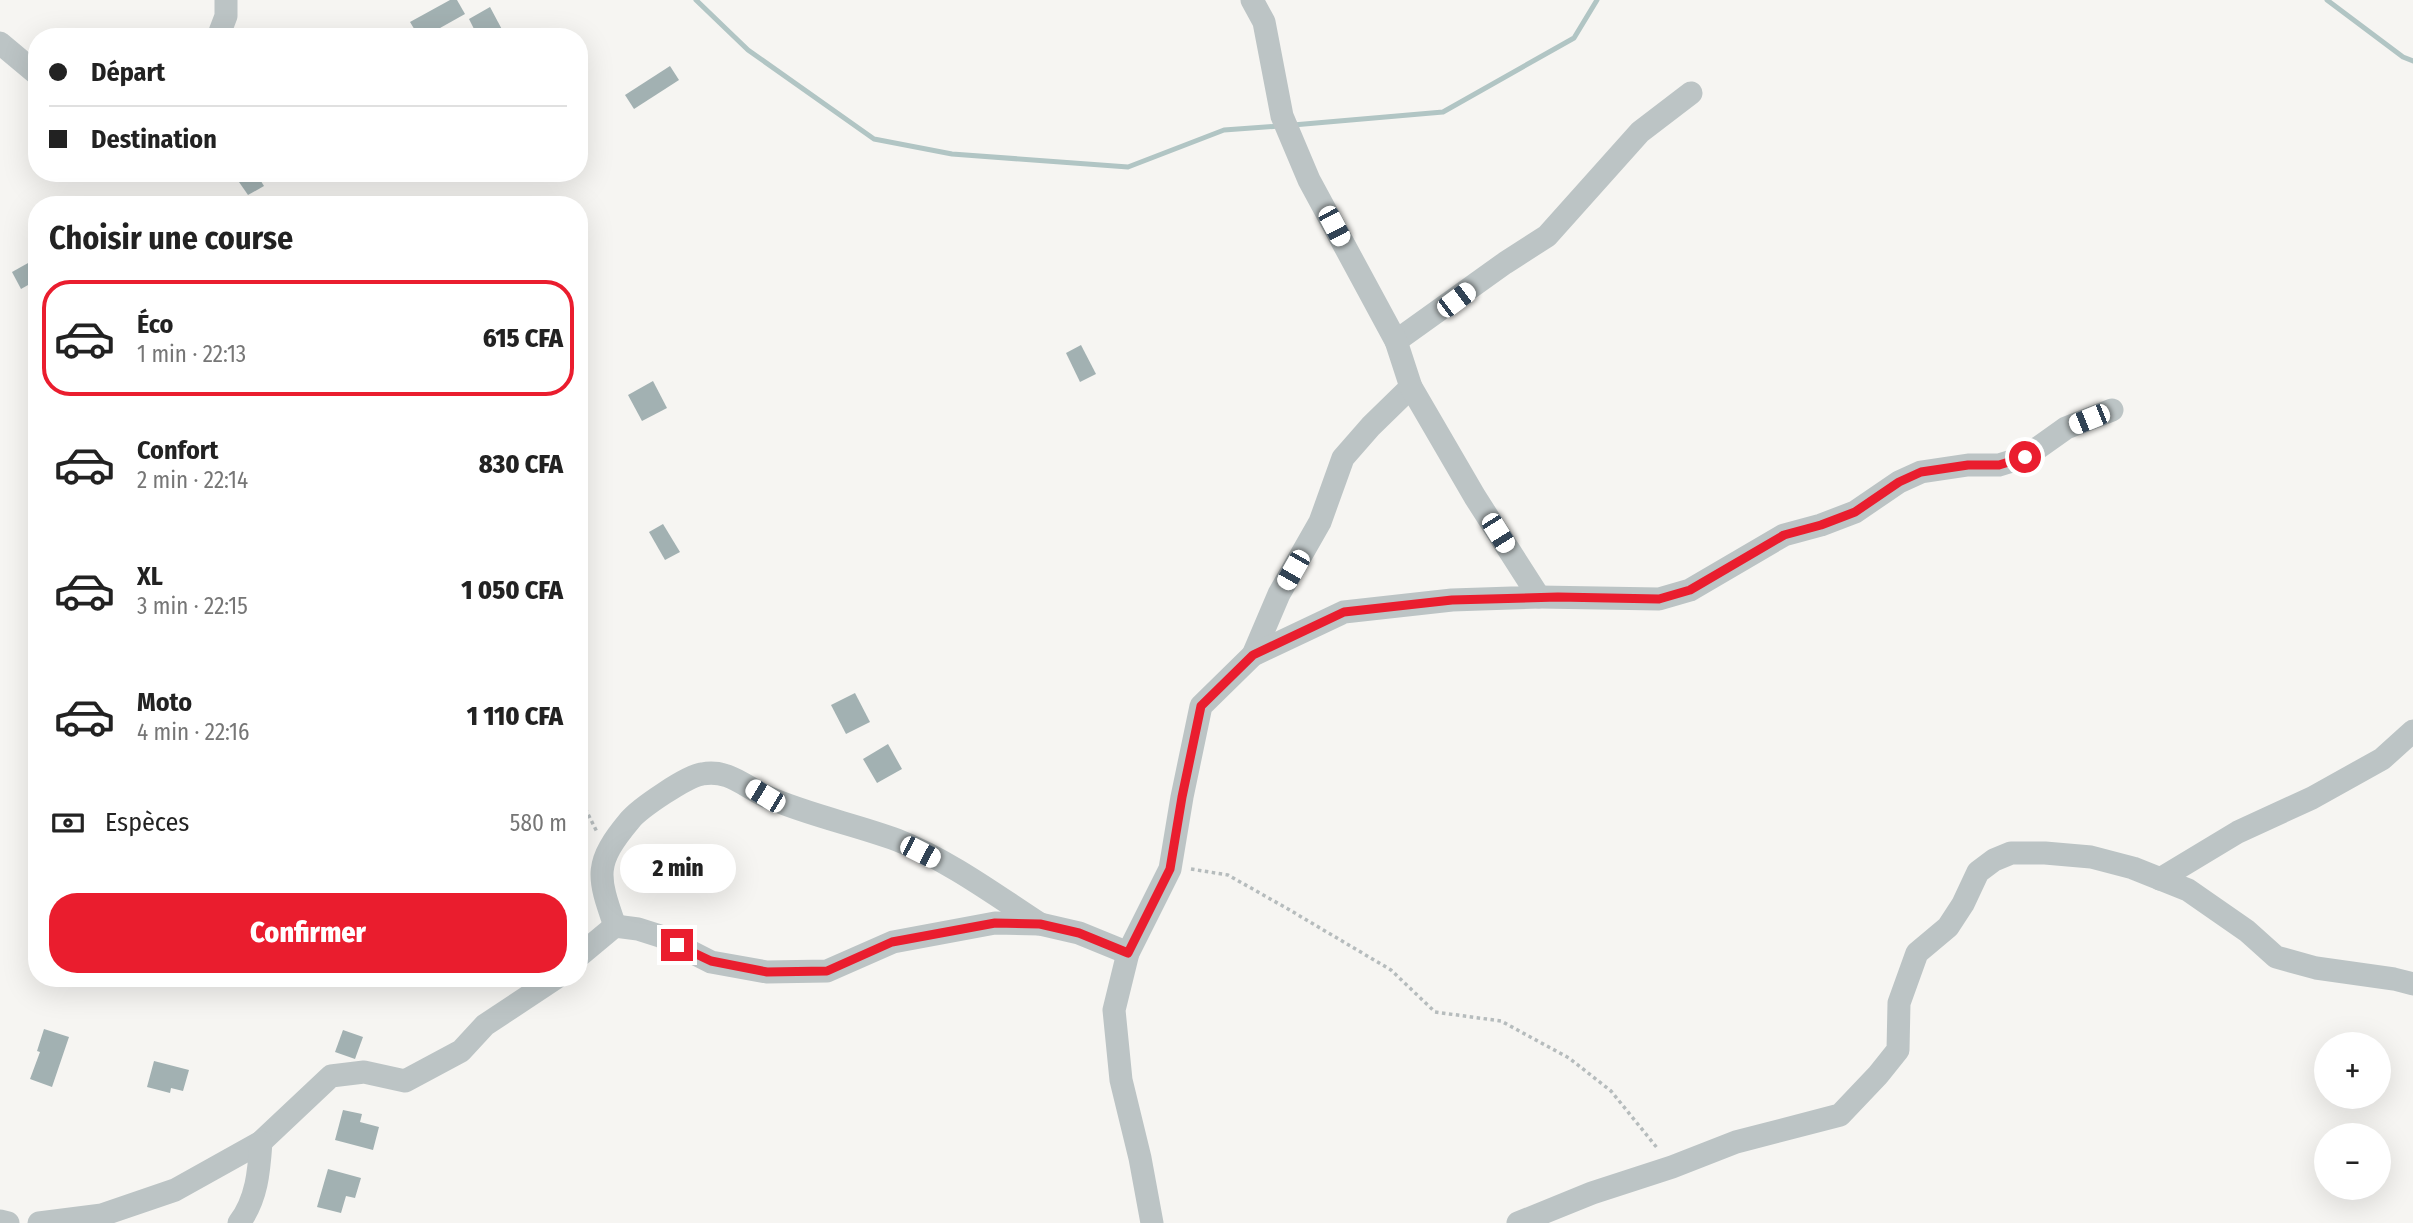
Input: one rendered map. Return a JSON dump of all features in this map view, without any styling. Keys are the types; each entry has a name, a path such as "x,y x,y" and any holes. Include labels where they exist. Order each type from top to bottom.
{"street":[{"path":"221,28 226,16 226,0"},
{"path":"1252,0 1264,22 1282,116 1309,180 1396,341 1411,387 1475,497 1539,597"},
{"path":"0,43 28,66"},
{"path":"1396,341 1547,236 1640,131 1691,93"},
{"path":"1253,655 1279,594 1320,522 1343,458 1371,425 1411,387"},
{"path":"1152,1223 1121,1080 1114,1010 1128,953 1170,869 1201,706 1253,655 1344,612 1452,600 1539,597 1659,599 1690,590 1784,535 1855,512 1899,482 1921,472 1968,465 1999,465 2025,457 2066,428 2112,410"},
{"path":"2160,879 2238,832 2312,798 2382,759 2413,731"},
{"path":"615,926 602,890 601,867 607,848 633,817 665,793 701,774 730,775 765,796 899,841 962,873 1040,924"},
{"path":"1518,1223 1547,1218 1592,1193 1672,1167 1736,1142 1840,1115 1878,1076 1898,1050 1899,1003 1917,953 1948,926 1964,904 1978,872 1994,860 2011,853 2091,857 2133,868 2188,890 2247,932 2276,957 2316,968 2413,984"},
{"path":"588,948 615,926 660,936 711,961 767,972 827,971 892,942 995,923 1040,924 1079,933 1128,953"},
{"path":"39,1223 103,1214 175,1190 261,1142 331,1076 364,1072 405,1081 461,1051 485,1025 542,987"},
{"path":"239,1223 246,1213 259,1179 261,1142"},
{"path":"0,1221 8,1223"}],"path":[{"path":"588,813 607,848"},
{"path":"1170,869 1182,867 1228,875 1391,970 1435,1012 1501,1021 1569,1058 1611,1091 1672,1167"}],"building":[{"path":"450,0 457,0 465,14 440,28 414,28 410,22"},
{"path":"490,7 501,28 474,28 469,19"},
{"path":"670,66 679,80 634,109 625,95"},
{"path":"239,182 262,182 264,186 248,195"},
{"path":"28,263 28,285 21,289 12,272"},
{"path":"1081,345 1096,374 1080,382 1066,353"},
{"path":"653,381 667,408 642,421 628,395"},
{"path":"663,524 680,552 665,560 649,532"},
{"path":"855,693 870,722 846,734 831,705"},
{"path":"888,744 902,769 877,783 863,759"},
{"path":"44,1029 69,1037 52,1087 30,1079 40,1052 37,1051"},
{"path":"343,1030 363,1037 355,1059 335,1052"},
{"path":"154,1061 189,1070 183,1091 171,1088 170,1093 147,1087"},
{"path":"343,1110 362,1114 360,1122 379,1127 373,1150 335,1140"},
{"path":"328,1169 361,1178 355,1198 346,1196 341,1213 317,1207"}],"waterway":[{"path":"696,0 748,50 874,139 952,154 1128,167 1224,130 1280,126"},
{"path":"1293,125 1443,112 1574,38 1597,0"},
{"path":"2327,0 2403,57 2413,61"}],"route":[{"path":"677,945 711,961 767,972 827,971 892,942 995,923 1040,924 1079,933 1128,953 1170,869 1201,706 1253,655 1344,612 1452,600 1539,597 1659,599 1690,590 1784,535 1855,512 1899,482 1921,472 1968,465 1999,465 2025,457"}]}
